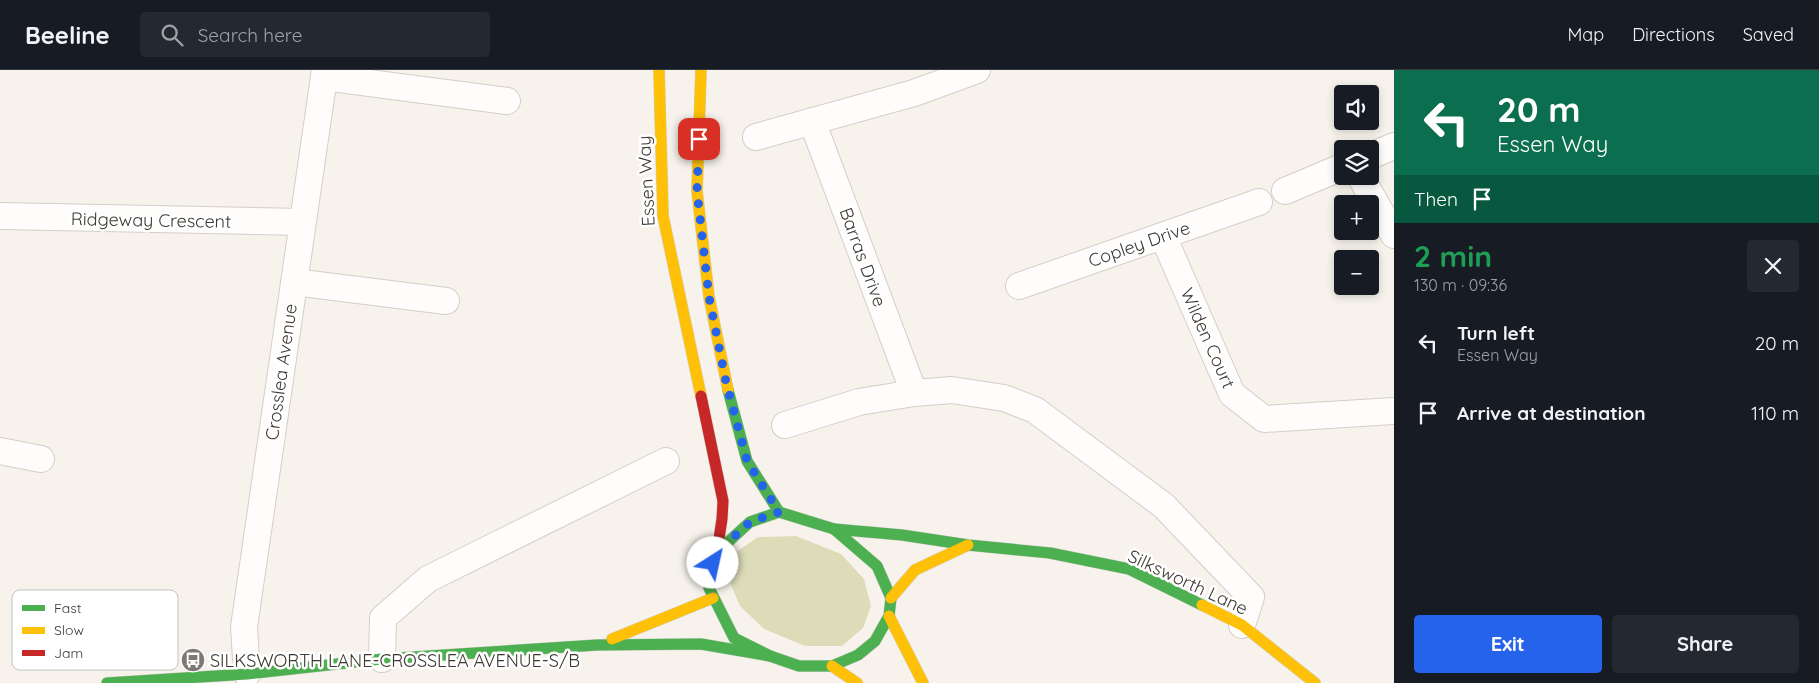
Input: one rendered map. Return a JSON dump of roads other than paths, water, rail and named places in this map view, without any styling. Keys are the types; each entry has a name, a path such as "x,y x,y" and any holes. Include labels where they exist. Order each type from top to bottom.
{"main road":[{"name":"Essen Way","path":"659,70 663,216 716,468 722,488 724,514 717,552"},
{"path":"700,70 697,191 709,297 726,382 747,461 779,512"},
{"path":"892,598 877,566 834,529 779,512 750,522 717,552 709,574 709,588 734,638 770,656 799,666 832,666 858,655 875,641 889,616 892,598 915,570 968,545"},
{"name":"Silksworth Lane","path":"834,529 913,536 968,545 1050,553 1129,569 1242,625 1315,683"},
{"path":"597,645 713,598"},
{"path":"889,616 923,683"},
{"path":"107,683 247,674 382,659 597,645 702,644 770,656"},
{"path":"832,666 857,683"}],"street":[{"path":"756,138 914,93 977,70"},
{"path":"325,73 507,101"},
{"name":"Crosslea Avenue","path":"247,674 244,627 325,73"},
{"name":"Barras Drive","path":"812,122 914,393"},
{"path":"1379,152 1394,146"},
{"path":"1285,191 1334,171"},
{"path":"1365,185 1394,234"},
{"name":"Copley Drive","path":"1019,286 1259,202"},
{"name":"Ridgeway Crescent","path":"0,216 302,222"},
{"name":"Wilden Court","path":"1163,236 1232,394 1264,418 1394,411"},
{"path":"294,282 446,301"},
{"path":"785,425 859,402 914,393 952,390 1004,398 1035,410 1164,506 1251,597 1242,625"},
{"path":"0,451 41,459"},
{"path":"382,659 384,618 428,579 666,462"}],"place":[{"name":"SILKSWORTH LANE-CROSSLEA AVENUE-S/B","path":"193,660"}]}
